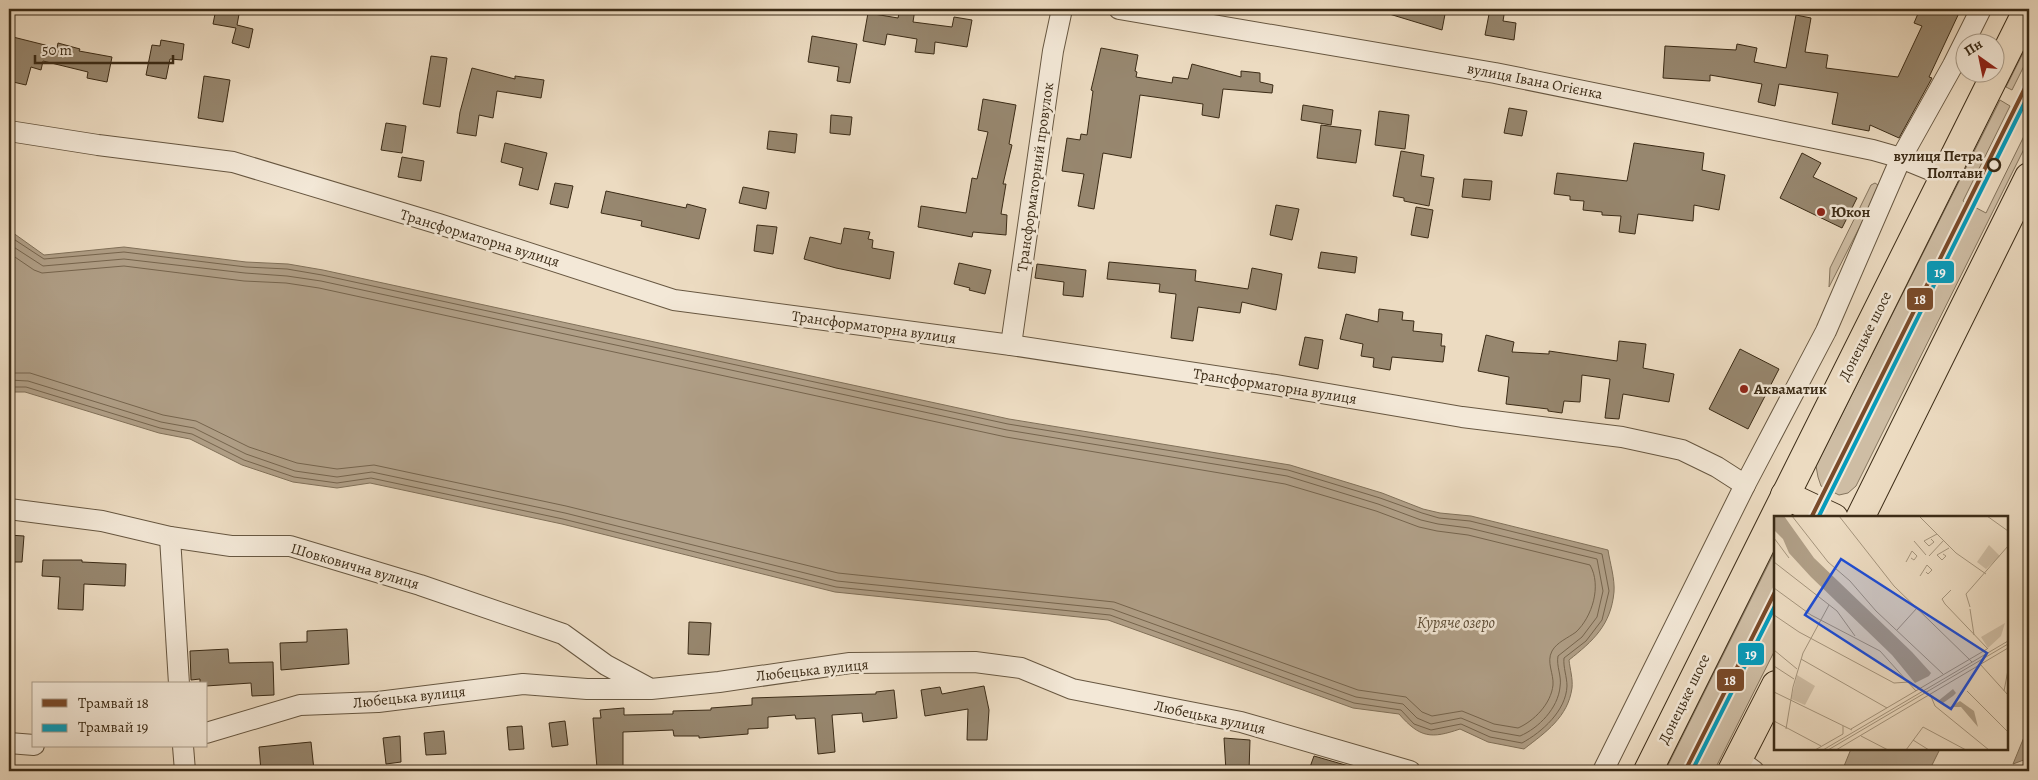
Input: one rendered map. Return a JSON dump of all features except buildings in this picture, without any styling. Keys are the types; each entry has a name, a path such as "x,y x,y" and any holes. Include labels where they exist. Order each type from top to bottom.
{"highway":[{"name":"Донецьке шосе","path":"1775,516 2028,9"},
{"path":"1861,516 2029,177"},
{"path":"1785,495 1830,516"},
{"name":"Донецьке шосе","path":"1648,771 1774,517"},
{"path":"1741,767 1774,690"}],"street":[{"name":"Трансформаторний провулок","path":"1011,345 1053,51 1062,9"},
{"name":"вулиця Івана Огієнка","path":"1119,9 1495,73 1873,150 1901,158 1945,176"},
{"path":"1604,771 1745,485 1826,330 1901,158 1953,65 1981,9"},
{"name":"Трансформаторна вулиця","path":"9,131 98,145 233,162 439,224 674,300 1011,345 1275,385 1462,417 1622,437 1682,450 1717,467 1745,485"},
{"name":"Шовковична вулиця","path":"9,510 102,521 170,537 231,546 290,546 420,585 564,634 606,666 650,689"},
{"path":"170,537 179,682"},
{"name":"Любецька вулиця","path":"208,732 300,705 378,702 524,684 586,688 650,689 719,682 850,663 975,662 1021,668 1072,689 1241,722 1410,771"},
{"path":"9,743 32,745"},
{"path":"183,748 185,771"}],"shaded area":[{"path":"2029,41 2029,56 2012,90 2006,87"},
{"path":"2000,100 2010,106 1963,201 1986,213 2029,126 2029,139 1856,486 1848,493 1839,495 1821,486 1816,466"},
{"path":"1875,183 1878,185 1878,191 1829,287 1830,268 1871,185"},
{"path":"1774,553 1774,652 1714,771 1665,771"}],"water":[{"name":"Куряче озеро","path":"9,230 44,255 124,247 246,262 288,264 1009,419 1290,465 1382,493 1423,509 1440,513 1471,516 1608,550 1614,582 1612,604 1605,623 1593,639 1569,660 1572,688 1570,698 1561,716 1524,749 1488,742 1460,729 1441,734 1426,734 1413,728 1399,714 1353,708 1108,620 835,592 562,524 370,483 337,488 293,482 242,465 190,439 159,433 25,392 9,392"},
{"path":"2029,725 2029,758 2013,764"},
{"path":"1851,750 1940,750 1929,771 1842,771"}],"tram line":[{"name":"18","path":"1812,516 2029,80"},
{"name":"19","path":"1819,516 2029,94"},
{"name":"18","path":"1685,771 1774,594"},
{"name":"19","path":"1692,771 1774,608"}],"place":[{"name":"вулиця Петра Полтави","path":"1994,165"},
{"name":"Юкон","path":"1821,212"},
{"name":"Акваматик","path":"1744,389"}]}
